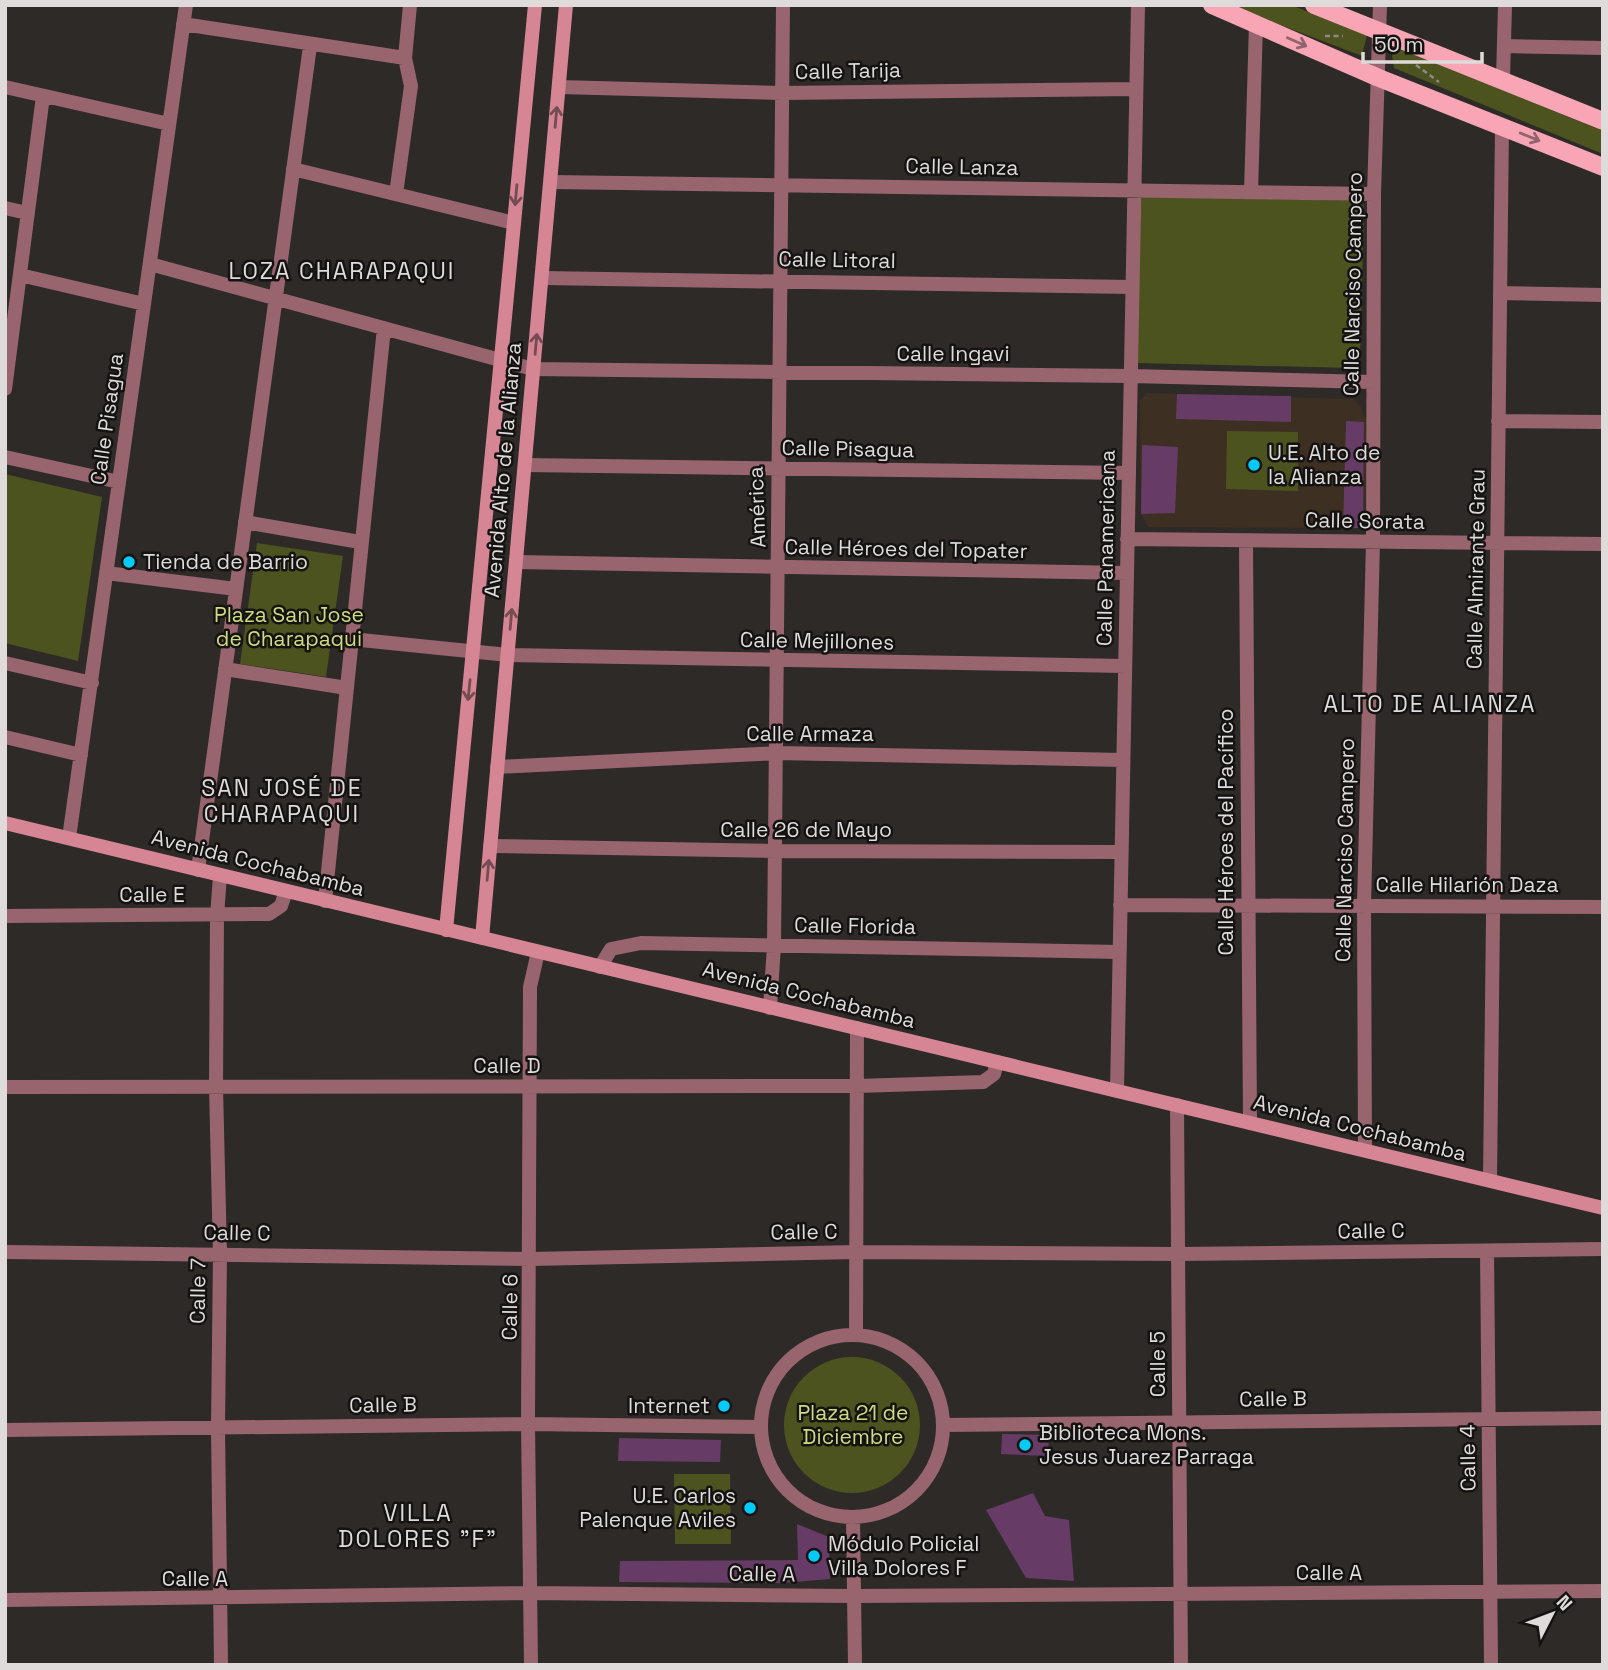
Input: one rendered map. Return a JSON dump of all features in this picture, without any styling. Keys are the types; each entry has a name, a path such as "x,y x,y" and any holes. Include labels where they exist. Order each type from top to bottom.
{"main road":[{"path":"1212,5 1379,78 1603,167"},
{"path":"1314,5 1603,121"}],"street":[{"path":"396,194 411,86 405,58 410,5"},
{"name":"Avenida Alto de la Alianza","path":"446,930 535,5"},
{"name":"Avenida Alto de la Alianza","path":"482,938 566,5"},
{"name":"América","path":"770,1008 775,945 780,568 776,469 783,186 783,5"},
{"name":"Calle Panamericana","path":"1116,1091 1138,5"},
{"name":"Calle Narciso Campero","path":"1365,1150 1364,906 1373,542 1374,194 1380,5"},
{"path":"1503,79 1505,5"},
{"name":"Calle Pisagua","path":"69,838 184,6"},
{"path":"183,24 310,46 405,58"},
{"path":"1251,192 1256,24"},
{"path":"198,870 310,46"},
{"path":"1504,46 1603,48"},
{"path":"5,87 169,124"},
{"name":"Calle Tarija","path":"559,87 782,93 1136,89"},
{"path":"5,389 43,96"},
{"name":"Calle Almirante Grau","path":"1490,1180 1502,126"},
{"path":"293,169 514,223"},
{"name":"Calle Lanza","path":"551,182 1374,194"},
{"path":"5,208 27,213"},
{"name":"Calle Ingavi","path":"150,264 533,369 778,374 1131,376 1373,382"},
{"path":"20,275 144,304"},
{"name":"Calle Litoral","path":"542,278 1132,287"},
{"path":"1500,293 1603,295"},
{"path":"325,901 384,328"},
{"path":"1498,421 1603,422"},
{"path":"5,457 119,482"},
{"name":"Calle Pisagua","path":"525,465 1129,473"},
{"path":"245,522 360,542"},
{"name":"Calle Sorata","path":"1128,539 1603,544"},
{"name":"Calle Héroes del Pacífico","path":"1246,541 1250,1123"},
{"name":"Calle Héroes del Topater","path":"516,562 1127,573"},
{"path":"106,573 236,589"},
{"name":"Calle Mejillones","path":"351,639 508,655 1125,666"},
{"path":"5,663 92,683"},
{"path":"225,668 347,688"},
{"path":"5,737 81,755"},
{"name":"Calle Armaza","path":"497,767 777,753 1123,760"},
{"name":"Avenida Cochabamba","path":"5,823 1603,1208"},
{"name":"Calle 26 de Mayo","path":"490,846 775,851 1121,852"},
{"name":"Calle 7","path":"220,876 217,916 216,1087 220,1254 218,1428 221,1665"},
{"name":"Calle E","path":"5,916 217,916 276,911 286,891"},
{"name":"Calle Hilarión Daza","path":"1120,905 1603,906"},
{"name":"Calle Florida","path":"600,967 611,949 641,943 1119,952"},
{"name":"Calle 6","path":"531,1665 528,1424 531,1259 530,988 538,952"},
{"path":"856,1335 857,1028"},
{"name":"Calle D","path":"5,1087 857,1086 983,1082 994,1074 997,1062"},
{"name":"Calle 5","path":"1177,1105 1181,1665"},
{"name":"Calle C","path":"5,1252 531,1259 856,1252 1178,1254 1603,1249"},
{"name":"Calle 4","path":"1488,1251 1491,1665"},
{"path":"856,1335 893,1345 923,1368 938,1395 944,1425 937,1461 918,1490 888,1511 853,1518 821,1513 807,1506 782,1486 766,1458 761,1427 766,1394 782,1366 808,1346 823,1339 856,1335"},
{"name":"Calle B","path":"944,1425 1603,1418"},
{"name":"Calle B","path":"5,1430 528,1424 761,1427"},
{"path":"853,1518 855,1665"},
{"name":"Calle A","path":"5,1600 219,1600 530,1593 853,1596 1603,1591"}],"path":[{"path":"1406,57 1437,82 1450,87"}],"shaded area":[{"name":"U.E. Alto de la Alianza","path":"1147,393 1354,399 1361,407 1367,422 1365,522 1358,528 1148,527 1141,514 1140,400"}],"green space":[{"path":"1228,5 1291,5 1367,35 1362,56"},
{"path":"1396,47 1603,131 1603,154 1394,68 1392,56"},
{"path":"1137,196 1358,201 1364,206 1360,359 1354,368 1135,363"},
{"path":"1227,431 1298,432 1298,491 1226,489"},
{"path":"5,474 102,497 78,661 5,643"},
{"name":"Plaza San Jose de Charapaqui","path":"257,543 343,556 326,677 240,664"},
{"name":"Plaza 21 de Diciembre","path":"852,1357 878,1362 900,1377 915,1399 920,1425 915,1451 900,1473 878,1488 852,1493 826,1488 804,1473 789,1451 784,1425 789,1399 804,1377 826,1362"},
{"path":"674,1474 730,1474 731,1544 675,1544"}],"building":[{"path":"1177,394 1291,396 1291,422 1176,419"},
{"path":"1346,421 1364,422 1363,524 1358,528 1343,528"},
{"path":"1142,445 1178,447 1175,513 1141,514"},
{"name":"Biblioteca Mons. Jesus Juarez Parraga","path":"1002,1434 1049,1435 1048,1456 1001,1454"},
{"path":"619,1438 721,1440 720,1462 618,1461"},
{"path":"1033,1493 1045,1516 1069,1520 1074,1581 1026,1578 986,1510"},
{"path":"797,1524 829,1537 830,1579 782,1583 619,1582 620,1561 798,1560"}],"place":[{"name":"U.E. Alto de la Alianza","path":"1254,465"},
{"name":"Tienda de Barrio","path":"129,562"},
{"name":"Internet","path":"724,1406"},
{"name":"Biblioteca Mons. Jesus Juarez Parraga","path":"1025,1445"},
{"name":"U.E. Carlos Palenque Aviles","path":"750,1508"},
{"name":"Módulo Policial Villa Dolores F","path":"814,1556"}],"district":[{"name":"LOZA CHARAPAQUI","path":"342,271"},
{"name":"ALTO DE ALIANZA","path":"1430,704"},
{"name":"SAN JOSÉ DE CHARAPAQUI","path":"282,801"},
{"name":"VILLA DOLORES \"F\"","path":"418,1526"}]}
